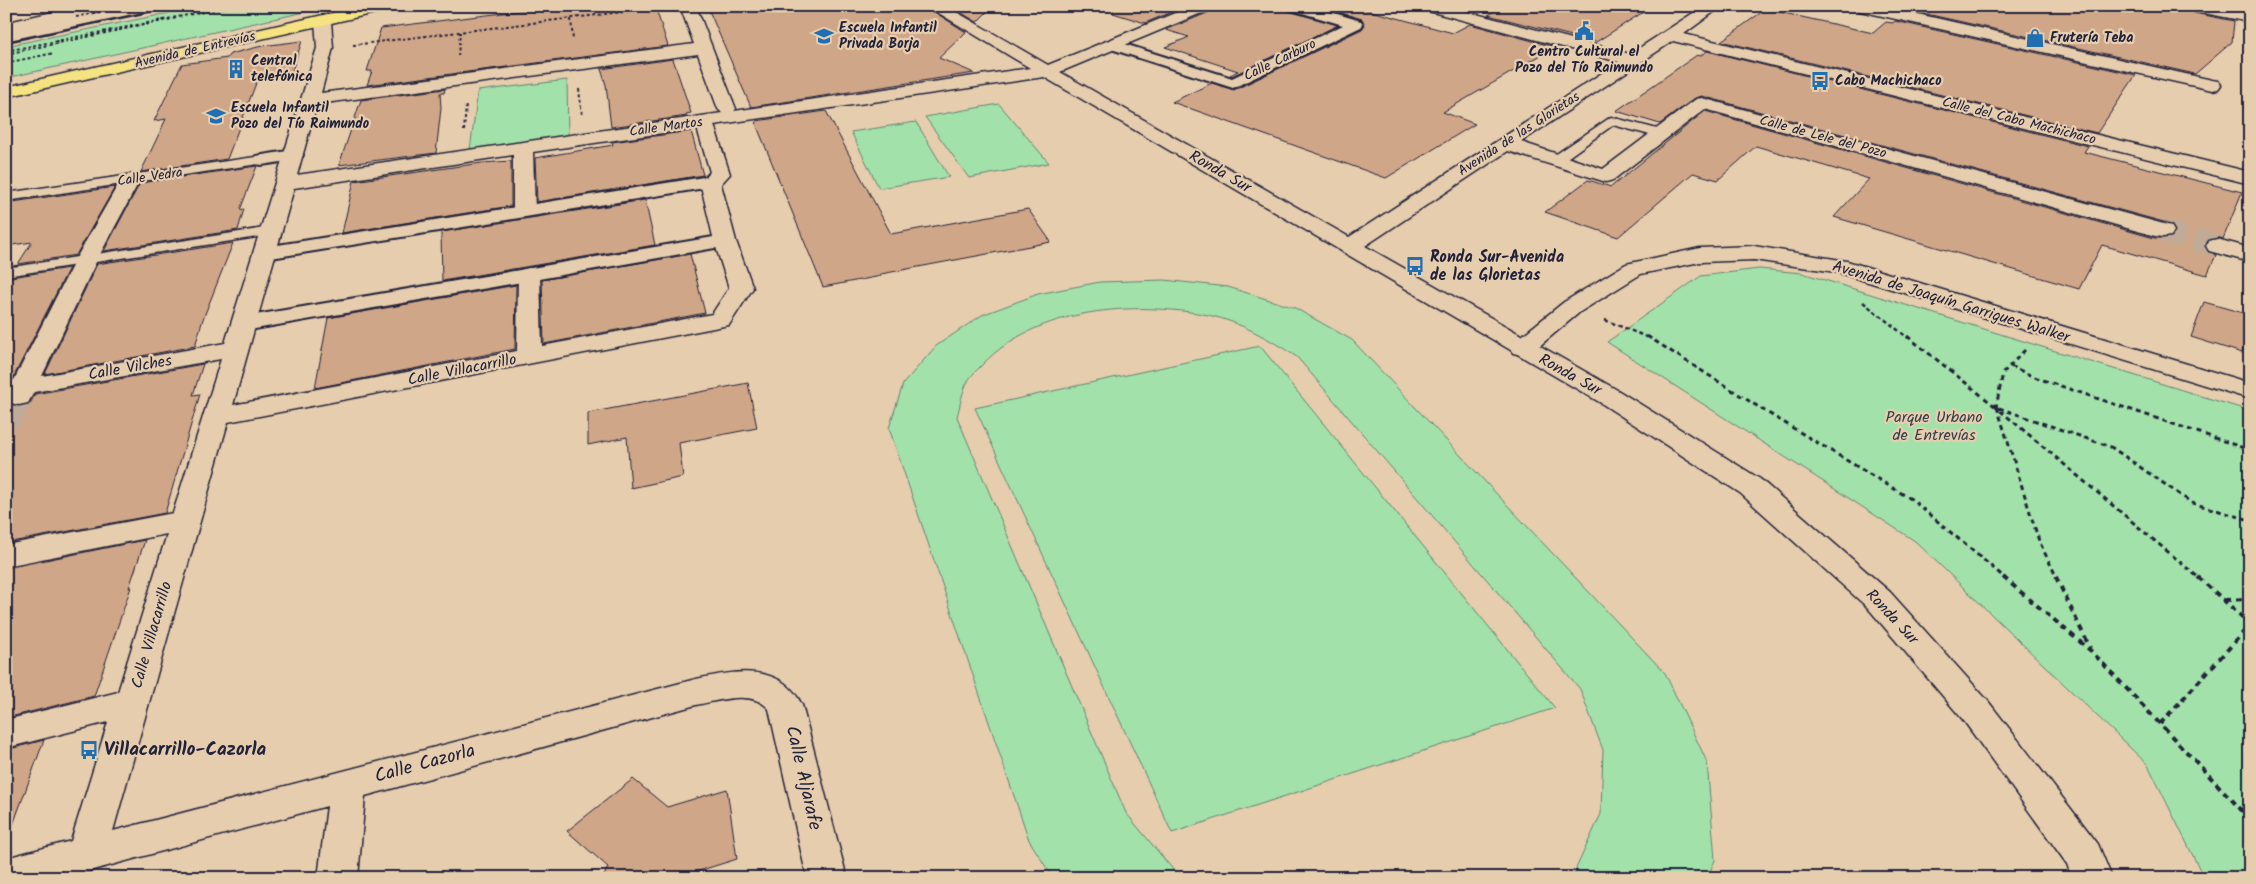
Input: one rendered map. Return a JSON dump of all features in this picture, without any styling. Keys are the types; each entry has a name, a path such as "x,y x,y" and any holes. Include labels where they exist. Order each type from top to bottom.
{"main road":[{"name":"Avenida de Entrevías","path":"6,92 384,6"}],"street":[{"path":"6,16 54,6"},
{"path":"688,6 726,109"},
{"name":"Ronda Sur","path":"934,6 1522,348 1610,397 1750,486 1879,600 1976,712 2084,856 2092,878"},
{"name":"Calle Martos","path":"285,183 1047,72 1206,6"},
{"name":"Calle Carburo","path":"1112,44 1233,83 1356,24 1294,6"},
{"path":"1426,6 1632,60"},
{"name":"Avenida de las Glorietas","path":"1348,247 1715,6"},
{"path":"1860,6 2212,85"},
{"path":"2194,6 2250,17"},
{"name":"Calle Villacarrillo","path":"87,854 325,48 323,21"},
{"name":"Calle del Cabo Machichaco","path":"1672,36 2250,178"},
{"path":"310,100 704,48"},
{"name":"Calle de Lele del Pozo","path":"1504,144 1606,176 1702,103 2162,231"},
{"path":"268,242 524,211 710,182 720,174 704,122"},
{"path":"524,148 524,211"},
{"name":"Calle Vedra","path":"262,160 294,156"},
{"name":"Calle Vilches","path":"16,392 130,180"},
{"name":"Calle Villacarrillo","path":"217,416 720,320 741,288 725,240 710,182"},
{"path":"240,336 529,275 725,240"},
{"path":"2216,246 2250,255"},
{"name":"Avenida de Joaquín Garrigues Walker","path":"1522,348 1572,307 1634,269 1700,255 1754,253 1839,266 2044,330 2250,391"},
{"name":"Calle Villacarrillo","path":"529,275 530,356"},
{"name":"Calle Vilches","path":"16,392 240,336"},
{"path":"6,556 186,520"},
{"name":"Calle Cazorla","path":"6,876 696,692 748,685 764,688"},
{"name":"Calle Aljarafe","path":"764,688 776,694 783,702 789,718 827,878"},
{"path":"6,734 132,702"},
{"path":"338,878 348,784"}],"lane":[{"path":"1556,160 1611,121 1661,134"},
{"name":"Calle Vedra","path":"6,197 262,160"},
{"path":"6,272 86,260 268,242"}],"path":[{"path":"6,53 219,6"},
{"path":"186,14 233,6"},
{"path":"325,48 662,7"},
{"path":"462,157 467,79"},
{"path":"1858,298 1996,407 2225,600 2250,624 2160,724"},
{"path":"1598,317 1646,336 1768,413 1911,499 2091,651 2250,818"},
{"path":"2044,330 2003,373 1996,407 2039,541 2091,651"},
{"path":"2010,366 2037,378 2250,450"},
{"path":"1996,407 2111,447 2192,503 2250,520"},
{"path":"2225,600 2250,599"}],"green space":[{"path":"204,6 332,6 6,78 6,46"},
{"path":"567,80 568,137 470,150 478,91"},
{"path":"999,104 1049,163 969,178 925,117"},
{"path":"916,122 949,177 879,188 851,132"},
{"name":"Parque Urbano de Entrevías","path":"1759,269 1802,273 2250,411 2250,878 2204,878 2148,765 1915,541 1607,342 1701,276"},
{"path":"1164,280 1228,287 1295,308 1352,340 1665,673 1707,762 1715,860 1707,878 1570,878 1601,814 1603,750 1580,689 1297,357 1254,332 1220,318 1180,311 1119,309 1059,320 1031,330 1005,345 983,364 968,381 957,417 1126,813 1180,878 1053,878 1029,840 889,428 903,384 936,346 982,315 1038,294 1100,282"},
{"path":"1260,346 1555,708 1172,833 975,408"}],"building":[{"path":"560,6 655,6 668,46 367,85 372,71 367,71 381,28"},
{"name":"Escuela Infantil Privada Borja","path":"707,6 925,6 966,32 939,58 974,73 751,107"},
{"path":"950,6 993,6 977,22"},
{"path":"1114,6 1186,6 1145,23 1113,13"},
{"path":"1215,6 1285,6 1288,11 1338,25 1232,76 1230,75 1238,71 1165,47 1189,37 1166,30 1212,11"},
{"path":"1318,6 1352,6 1453,33 1470,24 1555,47 1443,112 1475,124 1386,178 1172,102 1212,83 1234,90 1362,29 1365,25 1362,19"},
{"name":"Centro Cultural el Pozo del Tío Raimundo","path":"1504,6 1653,6 1596,42 1488,15"},
{"path":"1907,6 2185,6 2194,13 2234,21 2232,42 2195,74 1904,9"},
{"path":"1766,9 1873,33 1886,22 1893,23 1895,21 2136,75 2097,133 1721,41"},
{"path":"302,41 291,74 258,78 227,159 141,172 166,119 154,121 182,64 227,58 230,54 262,46"},
{"path":"1707,51 2088,146 2084,152 2242,192 2223,239 2217,237 2209,239 2204,245 2207,252 2216,255 2207,275 2102,245 2079,289 1834,217 1869,179 1756,146 1718,180 1693,173 1618,237 1545,212 1588,180 1611,187 1705,111 2154,238 2171,238 2176,232 2171,224 1702,96 1695,98 1660,124 1616,111 1697,55 1700,56"},
{"path":"673,59 691,113 686,114 687,116 611,127 606,85 601,69"},
{"path":"445,89 444,93 440,93 441,108 436,153 339,165 361,100"},
{"path":"826,111 891,234 1028,209 1051,242 881,274 881,276 823,287 756,121"},
{"path":"691,131 703,175 537,202 535,158 613,145 612,142"},
{"path":"511,161 511,206 342,233 354,181 482,163"},
{"path":"257,166 240,210 244,209 238,230 104,251 140,183"},
{"path":"115,187 76,255 18,264 32,242 6,246 6,203"},
{"path":"645,200 655,245 442,281 441,232"},
{"path":"233,243 203,319 195,346 45,374 97,264"},
{"path":"690,254 705,313 544,344 542,280"},
{"path":"69,268 13,378 6,380 6,285 11,277"},
{"path":"516,285 515,349 315,388 328,318"},
{"path":"2204,302 2250,315 2250,349 2244,347 2242,353 2191,337"},
{"path":"203,364 193,395 200,394 165,513 6,543 6,401 10,405 19,407 30,404 35,394"},
{"path":"748,383 757,428 679,443 683,477 631,488 627,437 588,445 588,413"},
{"path":"145,540 94,696 6,718 6,568"},
{"path":"44,740 10,833 6,832 6,750"},
{"path":"633,779 667,807 727,789 737,859 676,878 603,878 608,867 567,831"}],"tunnel":[{"path":"2163,231 2217,246"},
{"path":"6,422 19,397"}],"railway":[{"path":"6,42 177,6"}],"place":[{"name":"Centro Cultural el Pozo del Tío Raimundo","path":"1584,31"},
{"name":"Escuela Infantil Privada Borja","path":"824,36"},
{"name":"Frutería Teba","path":"2035,38"},
{"name":"Central telefónica","path":"236,69"},
{"name":"Cabo Machichaco","path":"1820,81"},
{"name":"Escuela Infantil Pozo del Tío Raimundo","path":"216,116"},
{"name":"Ronda Sur-Avenida de las Glorietas","path":"1415,266"},
{"name":"Villacarrillo-Cazorla","path":"89,750"}]}
